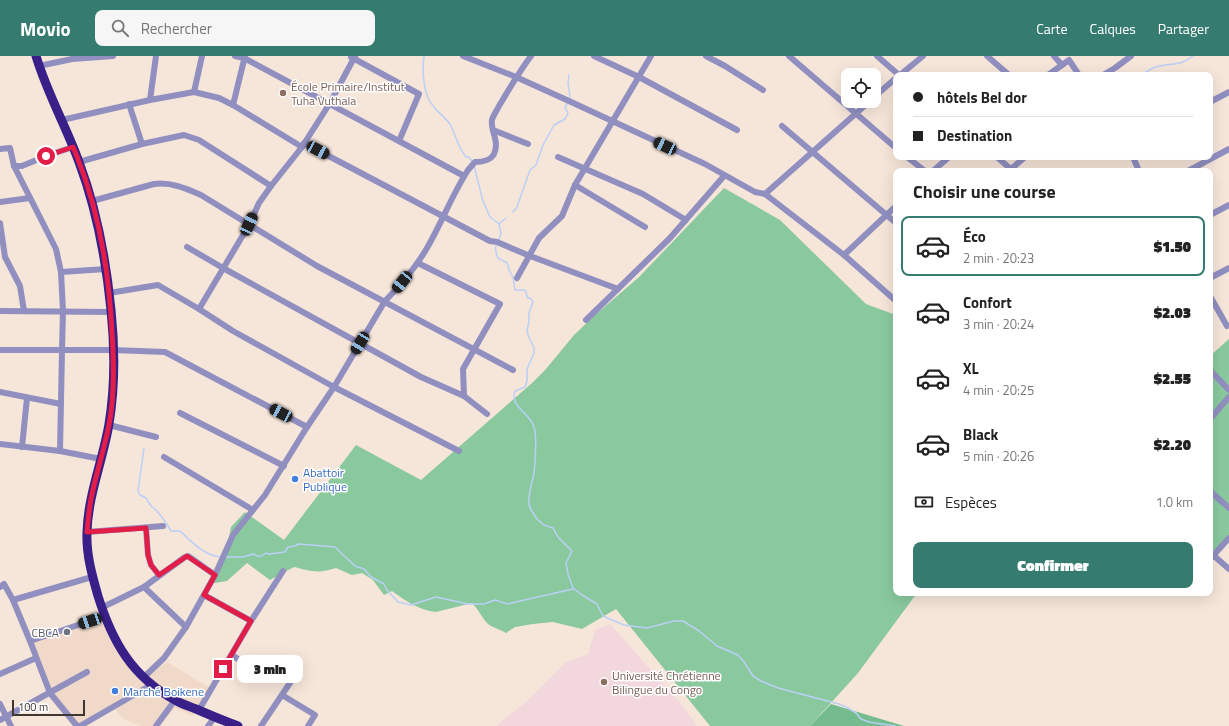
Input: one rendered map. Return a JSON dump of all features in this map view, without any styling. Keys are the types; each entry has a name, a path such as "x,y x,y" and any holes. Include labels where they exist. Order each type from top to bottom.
{"highway":[{"path":"36,56 47,88 79,162 92,201 97,218 112,312 113,390 109,425 91,500 87,532 88,552 92,577 103,612 120,647 132,666 143,678 175,700 238,726"}],"street":[{"path":"39,66 72,59 113,56"},
{"path":"150,100 156,56"},
{"path":"194,92 202,56"},
{"path":"235,56 245,57 464,176"},
{"path":"463,56 516,77 613,121 705,164 755,192 765,194 844,255 893,297"},
{"path":"143,678 164,658 186,627 215,575 233,535 265,495 284,466 307,427 334,387 385,301 418,263 428,247 464,176 474,164 482,162 494,154 496,139 492,120 516,77 531,56"},
{"path":"594,56 639,77 738,130"},
{"path":"517,278 539,238 562,216 575,185 651,56"},
{"path":"706,56 763,90"},
{"path":"789,56 893,145"},
{"path":"877,56 896,72"},
{"path":"903,72 924,56"},
{"path":"987,56 1006,72"},
{"path":"1054,56 1062,65"},
{"path":"1108,72 1131,56"},
{"path":"233,105 245,57"},
{"path":"199,309 249,224 259,203 303,145 330,103 353,57 419,94 399,141"},
{"path":"1052,72 1069,60 1077,72"},
{"path":"881,92 893,81"},
{"path":"62,120 130,104 194,92 219,98 303,145 490,241 498,242 530,256 618,289"},
{"path":"1213,100 1229,92"},
{"path":"130,104 142,144"},
{"path":"765,194 862,108"},
{"path":"782,126 893,220"},
{"path":"493,130 528,144"},
{"path":"79,162 142,144 184,135 199,140 271,186"},
{"path":"14,166 22,166 73,147"},
{"path":"0,150 10,148 14,166 56,249 61,272 63,311 60,451"},
{"path":"1213,156 1229,149"},
{"path":"558,156 643,194 686,220"},
{"path":"911,160 921,168"},
{"path":"936,168 946,160"},
{"path":"1000,160 1010,168"},
{"path":"1014,168 1022,160"},
{"path":"1193,168 1205,160"},
{"path":"586,320 670,238 724,176"},
{"path":"92,201 154,184 162,183 182,186 249,224 317,266 513,370"},
{"path":"575,185 645,227"},
{"path":"0,202 30,198"},
{"path":"1213,213 1229,205"},
{"path":"844,255 893,209"},
{"path":"0,223 5,257 20,286 24,311"},
{"path":"187,247 421,377 464,396 487,414"},
{"path":"418,263 500,304 463,369 464,396"},
{"path":"1213,276 1229,268"},
{"path":"61,272 106,269"},
{"path":"109,293 158,285 233,331 334,387 459,451"},
{"path":"1213,301 1227,326"},
{"path":"0,311 112,312"},
{"path":"0,350 113,350 165,352 307,427"},
{"path":"1213,373 1229,390"},
{"path":"0,392 61,404"},
{"path":"1213,416 1229,397"},
{"path":"22,447 27,398"},
{"path":"180,413 284,466"},
{"path":"109,425 156,437"},
{"path":"0,444 60,451 101,459"},
{"path":"164,457 253,510"},
{"path":"1213,494 1229,508"},
{"path":"87,532 163,526"},
{"path":"146,528 148,555 151,565 159,575"},
{"path":"1213,556 1229,538"},
{"path":"30,641 103,612 144,587 187,556 215,575"},
{"path":"1213,558 1229,569"},
{"path":"199,710 232,656 251,621 283,571"},
{"path":"13,600 92,577"},
{"path":"0,587 4,584 13,600 50,693 79,726 89,724 151,684"},
{"path":"144,587 186,627"},
{"path":"204,595 251,621"},
{"path":"232,656 265,678"},
{"path":"0,674 36,658"},
{"path":"261,726 298,671"},
{"path":"0,720 87,672"},
{"path":"282,695 315,715 308,726"},
{"path":"156,726 175,700"},
{"path":"0,704 11,726"},
{"path":"208,726 215,717"}],"shaded area":[{"path":"103,623 111,627 144,678 167,662 210,688 192,716 175,708 160,726 141,726 123,719 113,706 79,726 51,692 41,671 33,640 70,628"},
{"name":"Université Chrétienne Bilingue du Congo","path":"610,624 683,706 697,726 496,726 526,702 566,662 588,654 595,630"}],"green space":[{"path":"724,188 780,220 866,304 893,314 893,596 915,596 858,673 810,726 710,726 616,609 582,629 553,622 515,627 506,633 488,624 472,603 436,612 430,611 412,604 392,591 384,595 373,580 362,573 352,575 336,568 330,570 310,571 294,567 270,580 247,563 227,581 208,584 229,538 231,527 245,512 284,540 356,445 421,480 532,383 546,369 574,335 639,277"},
{"path":"1229,339 1229,538 1213,551 1213,353"},
{"path":"831,704 904,726 810,726"}],"waterway":[{"path":"424,56 423,76 425,90 430,102 449,123 461,150 473,163"},
{"path":"1146,72 1161,66 1184,62 1193,56"},
{"path":"569,75 569,98"},
{"path":"513,212 517,207 530,170 536,165 543,145 554,125 565,119 568,113 565,107 568,102"},
{"path":"474,166 483,201 490,217 499,224 501,233 499,240"},
{"path":"499,224 506,218"},
{"path":"497,244 495,249 497,256 507,263 513,277 515,290 525,290 527,297 533,302 529,313 527,330 534,348 534,353 527,369 527,381 525,387 515,391 514,396 518,406 532,422 535,431 536,450 529,504 537,519 544,525 553,528 558,537 572,551 566,563 573,588 597,604 603,616 624,625 647,628 674,621 683,621 699,631 717,646 738,655 753,676 761,681 778,688 839,704 856,713 861,719 869,722 895,726"},
{"path":"144,448 138,491 140,495 146,498 171,531 180,531 204,551 222,557"},
{"path":"226,557 243,557 253,554 262,556 266,553 285,552 288,547 299,544 335,547 355,566 364,569 371,577 384,584 387,590 398,602 411,605 436,597 468,604 484,604 495,600 507,604 573,589"}],"place":[{"name":"École Primaire/Institut Tuha Vuthala","path":"283,93"},
{"name":"Abattoir Publique","path":"295,479"},
{"name":"CBCA","path":"67,632"},
{"name":"Université Chrétienne Bilingue du Congo","path":"604,682"},
{"name":"Marché Boikene","path":"115,691"}],"route":[{"path":"46,156 73,147 76,154 97,218 105,256 112,312 113,390 109,425 91,500 87,532 146,528 148,555 151,565 159,575 187,556 215,575 204,595 251,621 232,656 223,669"}]}
